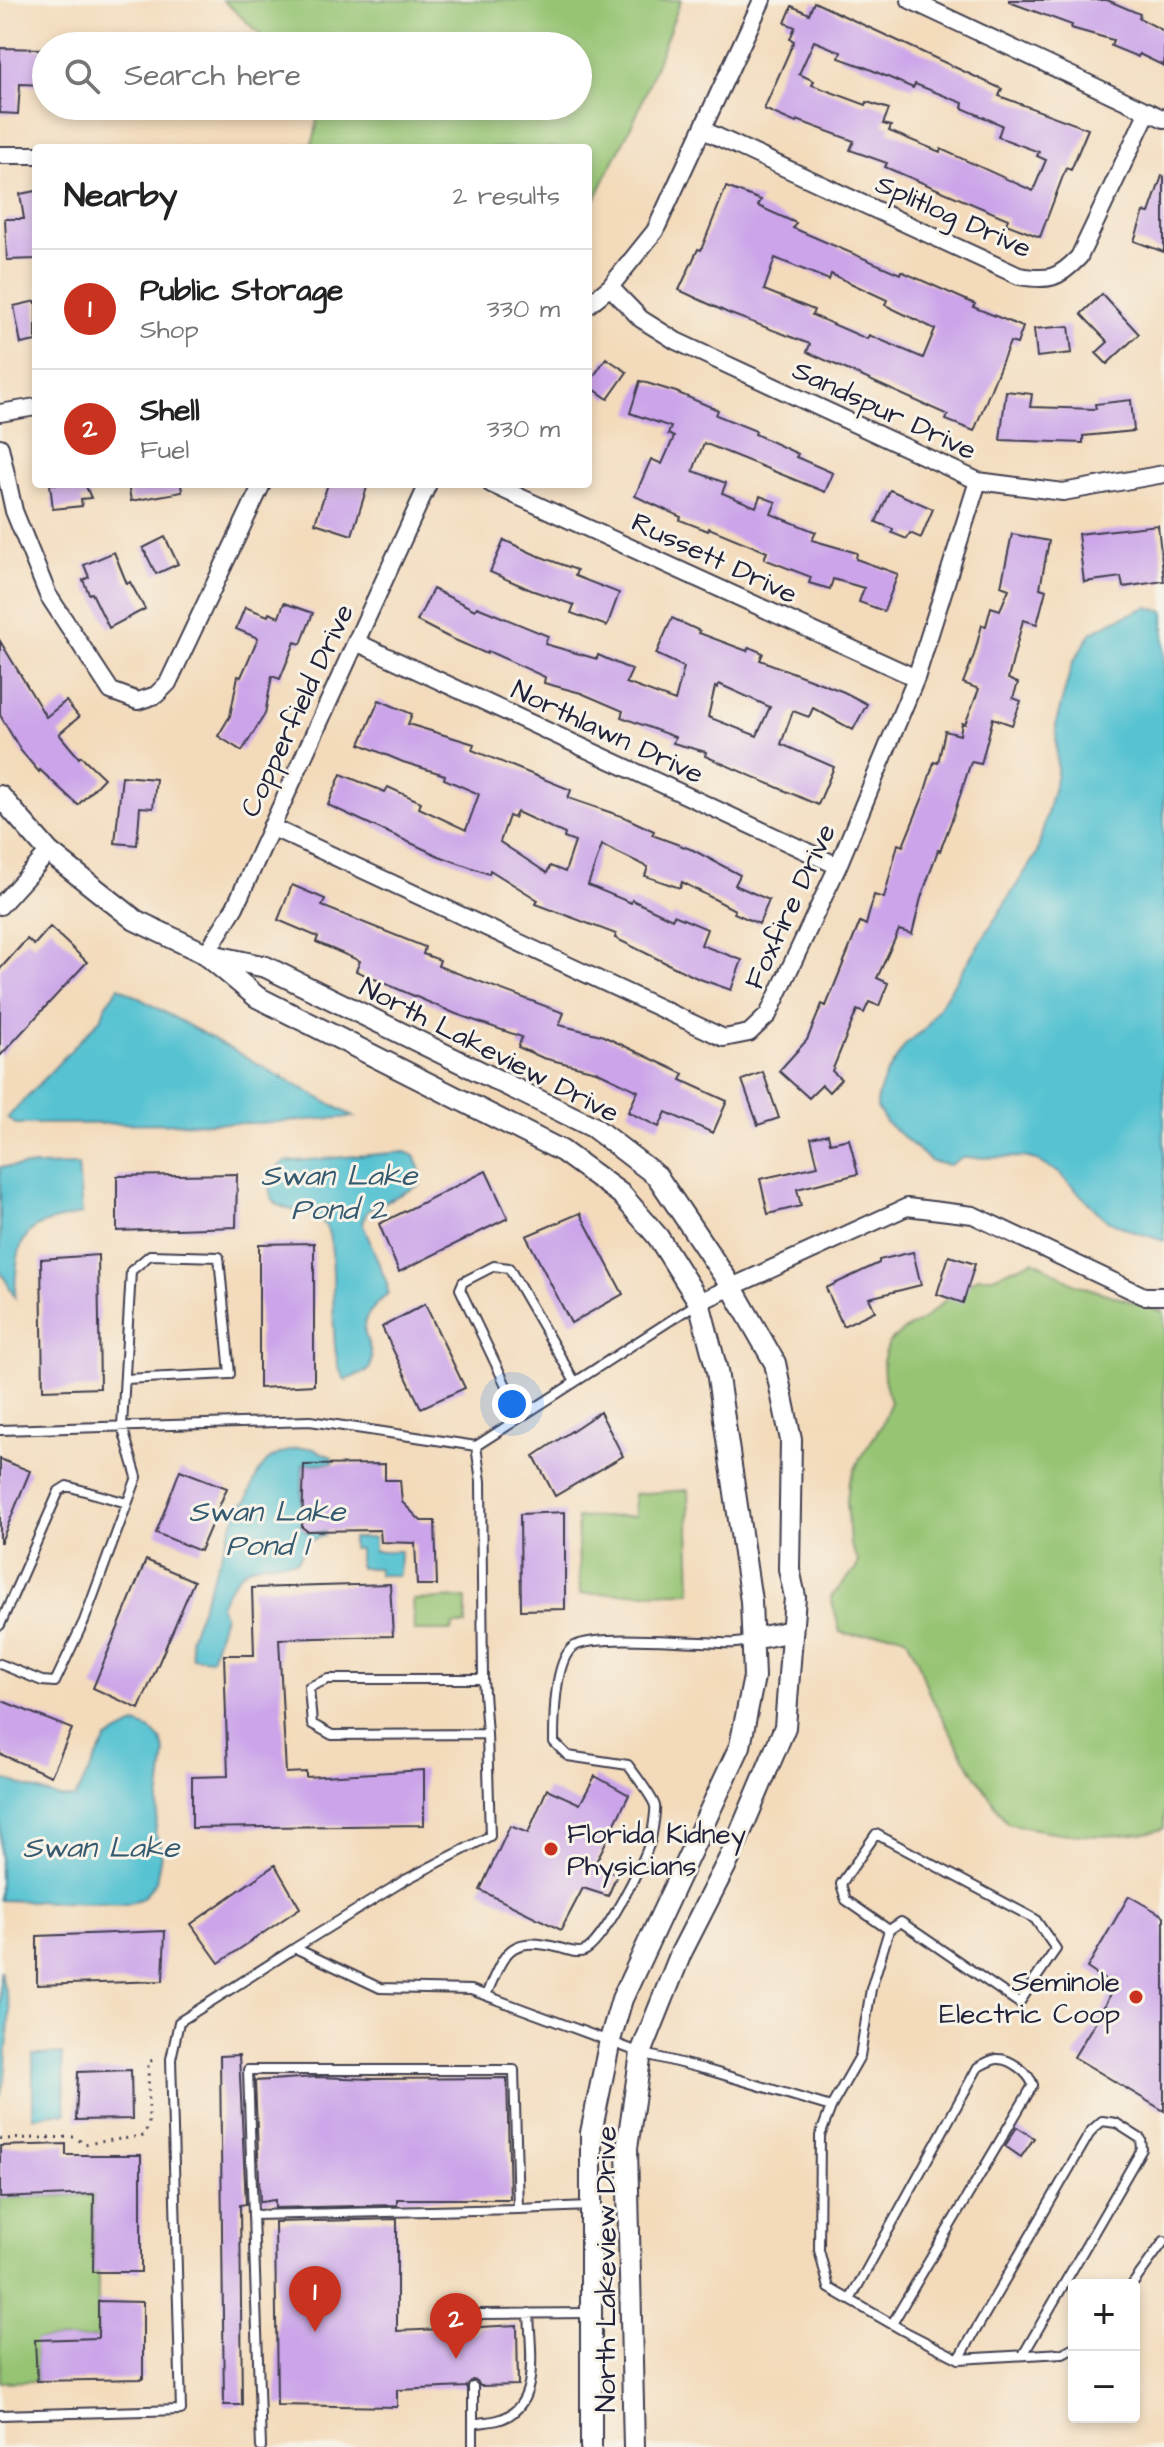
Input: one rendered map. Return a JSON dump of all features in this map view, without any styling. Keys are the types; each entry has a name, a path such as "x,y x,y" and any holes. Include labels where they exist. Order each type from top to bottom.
{"street":[{"path":"592,302 610,287 655,231 762,0"},
{"path":"910,0 1164,119"},
{"name":"Splitlog Drive","path":"703,130 1019,276 1041,279 1062,274 1079,257 1148,111"},
{"path":"0,155 32,155"},
{"name":"Sandspur Drive","path":"610,287 641,319 676,341 978,481 1063,492 1164,474"},
{"path":"0,413 32,408"},
{"path":"0,447 14,511 48,595 111,691 138,701 156,695 168,683 260,488"},
{"name":"Foxfire Drive","path":"271,827 724,1038 749,1033 768,1015 838,866 916,678 978,481"},
{"name":"Copperfield Drive","path":"206,954 235,907 426,488"},
{"name":"Russett Drive","path":"500,488 916,678"},
{"name":"Northlawn Drive","path":"356,642 838,866"},
{"name":"North Lakeview Drive","path":"0,796 49,852 135,920 206,954 266,967 593,1127 657,1176 731,1286 775,1363 791,1440 789,1569 795,1597 785,1727 730,1857 681,1953 641,2053 627,2148 634,2447"},
{"path":"0,906 49,852"},
{"name":"North Lakeview Drive","path":"206,954 257,997 562,1151 621,1194 658,1237 699,1302 717,1371 751,1601 754,1677 740,1746 622,1999 610,2040 591,2133 591,2447"},
{"path":"471,1103 485,1075"},
{"path":"699,1302 907,1207 973,1215 1144,1296 1164,1296"},
{"path":"753,1639 792,1631"}],"lane":[{"path":"0,1664 42,1681 55,1682 84,1621 137,1477 122,1426 131,1271 150,1255 219,1257 230,1374 125,1379"},
{"path":"521,1417 460,1289 463,1282 494,1266 509,1268 575,1382"},
{"path":"0,1430 310,1421 476,1446 699,1302"},
{"path":"0,2415 181,2410 171,2059 179,2022 405,1880 490,1836 483,1679 481,1481 476,1446"},
{"path":"0,1625 59,1491 67,1486 127,1503"},
{"path":"486,1995 504,1955 516,1946 542,1943 584,1951 592,1945 611,1921 651,1841 655,1806 628,1765 568,1756 554,1742 562,1661 574,1646 597,1640 737,1645 753,1639"},
{"path":"483,1679 328,1679 309,1687 312,1724 332,1735 487,1734"},
{"path":"889,1930 846,1900 841,1884 876,1834 1035,1919 1056,1949 1019,2003 901,1922 889,1930 871,1989 860,2056 831,2107 820,2136 819,2250 829,2288 959,2359 1068,2350"},
{"path":"295,1948 380,1988 471,1990 641,2053 831,2107"},
{"path":"850,2300 978,2067 992,2059 1002,2059 1030,2075 1033,2085 892,2324"},
{"path":"261,2447 248,2070 514,2070 518,2209"},
{"path":"959,2359 1091,2131 1102,2121 1116,2123 1141,2139 1142,2149 1023,2355"},
{"path":"253,2215 591,2206"},
{"path":"1136,2279 1164,2241"},
{"path":"473,2424 500,2420 518,2410 526,2397 530,2375 529,2313"},
{"path":"472,2327 479,2314 592,2313"},
{"path":"473,2387 473,2447"}],"path":[{"path":"0,2139 75,2137 84,2144 143,2136 149,2125 148,2062 171,2059"}],"green space":[{"path":"223,0 681,0 637,114 592,205 592,144 312,144 317,120 592,120 592,32 258,32"},
{"path":"1034,1260 1075,1284 1164,1312 1164,1828 1153,1832 1085,1835 1007,1823 965,1759 928,1691 906,1637 888,1633 856,1635 840,1632 831,1597 856,1569 858,1560 850,1544 849,1483 860,1458 882,1425 890,1403 883,1361 889,1342 979,1277 993,1277"},
{"path":"688,1490 691,1592 580,1594 577,1518 635,1516 634,1494"},
{"path":"466,1598 466,1625 453,1625 452,1631 414,1631 413,1600"},
{"path":"94,2195 93,2271 98,2272 98,2338 36,2340 37,2381 0,2382 0,2198"}],"water":[{"path":"1147,607 1164,611 1164,1241 1105,1219 1059,1173 1036,1160 1024,1157 961,1158 950,1165 932,1162 887,1123 877,1108 877,1098 886,1075 906,1044 925,1029 1037,853 1057,774 1056,723 1072,664 1092,632"},
{"path":"119,987 354,1117 262,1123 16,1124 7,1118 102,1017 106,1004"},
{"name":"Swan Lake Pond 2","path":"405,1152 415,1156 422,1177 420,1185 368,1210 362,1222 388,1293 370,1311 364,1325 371,1356 369,1370 346,1380 336,1355 332,1253 328,1230 318,1218 276,1203 271,1197 270,1180 284,1162"},
{"path":"78,1165 82,1214 38,1226 24,1239 16,1268 15,1297 0,1270 0,1167"},
{"name":"Swan Lake Pond 1","path":"298,1448 311,1448 332,1457 332,1463 303,1464 301,1526 306,1532 325,1532 324,1536 309,1541 297,1561 258,1564 242,1572 220,1605 224,1615 211,1659 192,1657 190,1638 240,1504 246,1502 268,1461"},
{"path":"352,1538 374,1538 374,1551 400,1551 399,1575 379,1575 378,1568 359,1568 359,1549 352,1549"},
{"name":"Swan Lake","path":"136,1724 151,1730 161,1739 165,1753 155,1834 162,1848 156,1881 143,1898 127,1904 0,1900 0,1778 60,1798 75,1798 107,1739"},
{"path":"0,1970 10,2010 5,2078 0,2096"},
{"path":"62,2054 66,2114 33,2117 33,2055"}],"building":[{"path":"1009,0 1107,0 1140,14 1139,18 1164,31 1164,66 1139,54 1138,57 1111,46 1113,40 1071,28 1072,25"},
{"path":"814,2 1002,89 999,96 1088,129 1071,170 1066,168 1040,237 1006,224 1008,219 885,167 887,163 850,150 854,141 797,120 796,123 764,109 794,41 790,39 795,27 785,23 792,6 809,14","holes":["814,41 841,52 839,58 913,88 915,84 963,103 962,108 1002,125 998,137 1039,152 1037,156 1046,160 1033,191 941,149 940,152 889,131 891,126 883,124 889,109 867,102 866,105 812,85 814,81 799,74"]},
{"path":"0,48 32,49 32,84 20,84 18,114 0,113"},
{"path":"1162,176 1164,252 1134,241 1144,212 1149,213"},
{"path":"726,187 761,200 758,206 796,223 793,228 900,274 901,271 975,304 973,307 1023,327 1017,344 1010,342 974,431 946,420 948,415 807,352 810,344 728,313 679,290 698,249 701,250","holes":["775,258 829,280 831,274 887,300 885,305 935,329 923,358 869,335 867,339 812,315 814,310 764,290"]},
{"path":"32,192 32,259 7,260 5,219 24,219 20,194"},
{"path":"1102,294 1139,334 1107,364 1096,353 1108,342 1081,314"},
{"path":"32,302 32,342 21,344 14,306"},
{"path":"1069,326 1072,353 1037,357 1034,329"},
{"path":"606,358 627,372 608,399 592,388 592,379"},
{"path":"640,381 718,410 716,415 756,431 755,434 798,454 796,457 833,473 825,492 704,443 693,471 726,483 722,493 756,507 760,496 776,502 771,514 816,532 812,540 857,553 856,559 898,574 884,611 859,602 864,588 833,579 830,589 809,583 811,577 764,559 767,552 709,528 708,531 680,520 681,517 635,496 651,459 662,464 674,437 668,434 671,427 630,413"},
{"path":"1006,391 1032,394 1030,407 1096,409 1095,404 1131,400 1134,431 1083,436 1083,443 1000,440"},
{"path":"50,488 87,488 91,498 81,499 82,506 53,509"},
{"path":"129,488 182,488 182,492 131,501"},
{"path":"327,488 367,488 352,535 315,523"},
{"path":"890,490 933,509 921,538 910,533 907,539 876,522"},
{"path":"1158,525 1164,581 1123,587 1121,577 1084,582 1078,534"},
{"path":"1012,534 1049,541 1040,588 1046,590 1037,624 1023,620 1008,679 1018,683 1013,698 1021,701 1012,725 993,718 981,764 971,762 921,898 912,934 899,930 877,978 888,983 879,1006 869,1002 864,1013 857,1010 832,1071 841,1079 829,1092 822,1085 809,1098 779,1071 807,1040 822,1004 826,1006 860,922 866,925 874,895 884,898 898,844 903,846 934,762 938,763 945,731 960,735 962,723 965,724 979,689 963,683 982,625 986,626 991,607 1000,610 1009,589 1001,586"},
{"path":"165,537 178,564 156,574 143,548"},
{"path":"504,540 577,570 575,576 619,593 607,626 571,613 574,605 490,572"},
{"path":"114,552 127,584 130,582 145,609 109,628 83,580 89,577 84,565"},
{"path":"433,589 475,610 477,607 548,636 545,644 597,659 598,655 632,670 626,683 675,701 684,667 656,654 672,618 699,633 747,651 749,647 763,653 760,660 867,704 853,730 813,708 809,717 793,711 781,744 834,767 818,805 705,756 706,752 673,743 675,737 621,717 623,711 581,693 544,683 545,677 417,621","holes":["719,684 770,707 757,736 708,717 715,687"]},
{"path":"284,603 313,613 301,644 295,642 280,679 272,676 265,714 242,751 218,736 230,716 238,676 241,677 258,638 236,629 245,607 279,617"},
{"path":"0,641 46,717 66,701 79,717 59,734 79,758 81,756 104,778 78,805 39,772 21,751 0,715"},
{"path":"379,700 412,714 408,724 474,744 472,750 571,790 568,798 624,817 654,831 652,835 693,850 740,875 735,885 769,900 759,924 682,882 680,888 645,876 648,867 602,845 588,885 631,903 632,900 672,919 674,915 707,929 701,945 742,960 731,990 668,964 615,938 616,934 536,904 538,900 490,870 489,874 439,856 328,805 341,774 385,792 388,787 421,802 419,808 466,830 479,794 444,779 445,775 360,744","holes":["517,812 565,834 564,838 575,842 565,872 550,866 547,873 500,842 509,816 514,818"]},
{"path":"122,776 156,779 153,808 140,807 137,845 115,843"},
{"path":"292,885 325,899 322,906 425,947 423,954 440,960 438,966 564,1013 559,1025 601,1035 684,1074 681,1080 727,1101 713,1133 666,1112 659,1127 628,1112 638,1091 596,1071 543,1058 518,1047 522,1037 456,1014 356,971 360,961 316,942 318,937 278,920"},
{"path":"50,927 87,962 0,1056 0,969 27,939 34,945"},
{"path":"763,1072 779,1118 758,1125 742,1080"},
{"path":"828,1134 830,1143 849,1139 858,1174 797,1189 801,1206 768,1214 760,1179 818,1166 811,1138"},
{"path":"486,1171 508,1218 399,1272 379,1224"},
{"path":"237,1174 236,1227 117,1231 117,1176"},
{"path":"580,1213 623,1294 571,1323 526,1236"},
{"path":"314,1243 314,1385 259,1388 259,1244"},
{"path":"913,1252 921,1285 869,1298 875,1311 843,1326 826,1288 879,1263 879,1260"},
{"path":"98,1255 100,1388 43,1390 41,1259"},
{"path":"949,1256 975,1264 963,1303 937,1294"},
{"path":"425,1304 465,1388 421,1408 382,1327"},
{"path":"600,1412 623,1456 555,1496 534,1456"},
{"path":"0,1459 30,1471 1,1542 0,1542"},
{"path":"385,1464 385,1480 400,1480 402,1502 421,1521 435,1521 437,1585 417,1585 415,1543 381,1542 380,1530 307,1531 302,1527 304,1465"},
{"path":"180,1470 227,1488 200,1551 156,1533"},
{"path":"565,1512 565,1609 521,1610 520,1514"},
{"path":"146,1560 194,1581 139,1709 93,1688"},
{"path":"390,1584 393,1636 279,1639 286,1773 306,1772 306,1777 424,1770 424,1825 192,1828 192,1777 228,1776 224,1655 254,1655 252,1588"},
{"path":"0,1700 72,1729 51,1776 0,1754"},
{"name":"Florida Kidney Physicians","path":"595,1776 629,1795 595,1864 617,1875 608,1896 583,1888 561,1930 480,1890 510,1826 528,1833 547,1789 580,1804"},
{"path":"275,1865 300,1908 219,1963 191,1924"},
{"name":"Seminole Electric Coop","path":"1129,1896 1164,1916 1164,2111 1074,2057 1114,1986 1087,1968"},
{"path":"165,1931 163,1981 37,1985 37,1936"},
{"path":"239,2055 246,2204 240,2205 242,2405 224,2405 220,2056"},
{"path":"131,2070 132,2119 76,2120 78,2072"},
{"path":"316,2077 507,2078 510,2199 397,2199 397,2205 275,2208 275,2200 260,2202 255,2081"},
{"path":"1017,2127 1034,2138 1021,2157 1005,2146"},
{"path":"66,2144 66,2155 141,2155 141,2272 93,2272 94,2194 0,2198 0,2146"},
{"path":"397,2219 397,2331 465,2328 473,2334 480,2327 517,2325 518,2385 480,2386 472,2380 466,2387 397,2390 397,2407 277,2405 275,2222"},
{"path":"98,2301 143,2302 143,2379 37,2381 35,2340 98,2338"}],"place":[{"name":"Florida Kidney Physicians","path":"551,1849"},
{"name":"Seminole Electric Coop","path":"1136,1997"},
{"name":"Public Storage","path":"315,2332"},
{"name":"Shell","path":"456,2359"}]}
